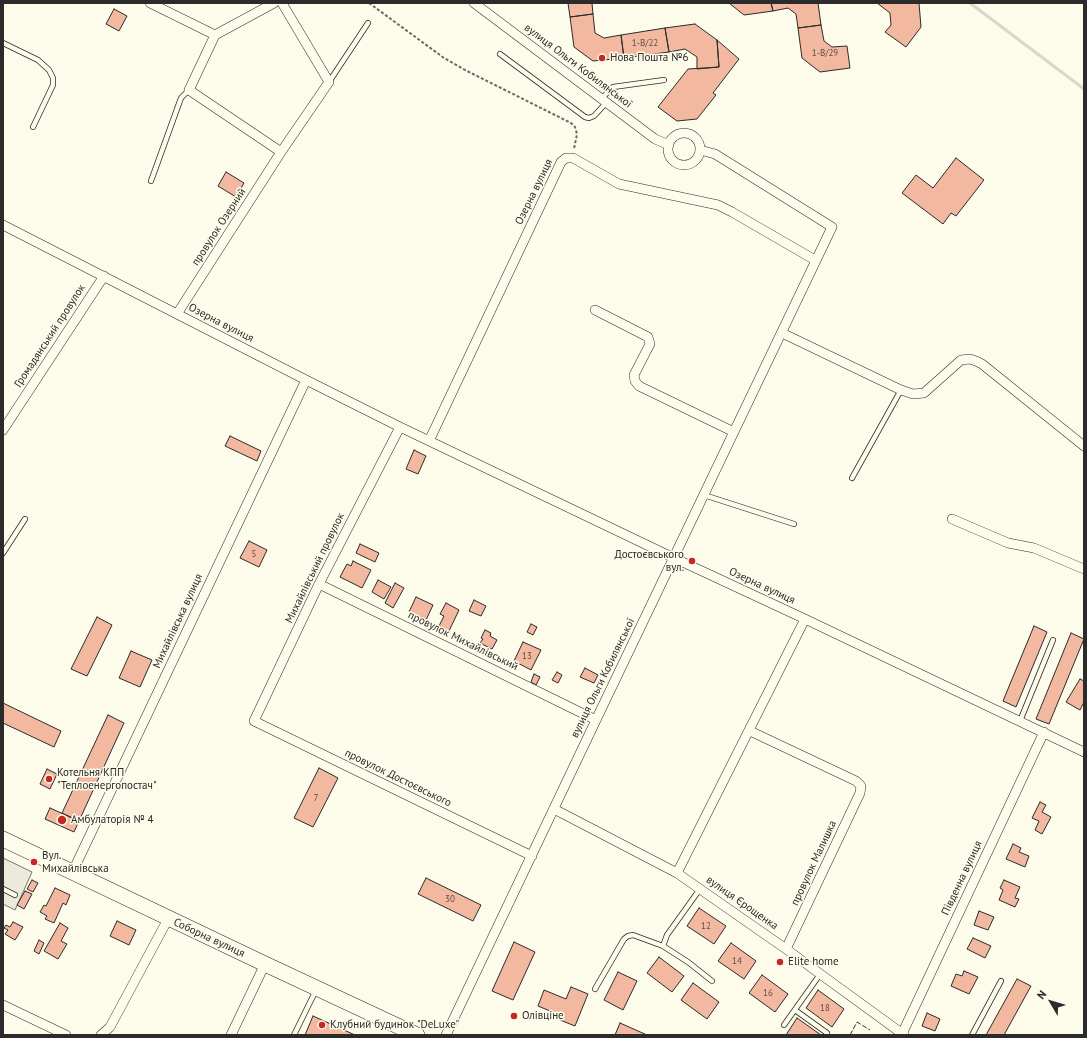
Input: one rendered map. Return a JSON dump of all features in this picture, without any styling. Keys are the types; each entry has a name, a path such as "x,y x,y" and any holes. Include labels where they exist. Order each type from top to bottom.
{"main road":[{"name":"Соборна вулиця","path":"5,842 417,1035"}],"street":[{"path":"150,3 215,35"},
{"path":"274,3 215,35 189,90 281,152"},
{"path":"282,3 329,82"},
{"name":"вулиця Ольги Кобилянської","path":"474,3 655,139 669,145"},
{"name":"провулок Озерний","path":"177,314 281,152 329,82"},
{"path":"684,133 694,136 700,145 700,150 699,155 692,163 681,165 676,163 669,155 669,145 675,136 684,133"},
{"name":"вулиця Ольги Кобилянської","path":"446,1035 832,227 715,154 700,150"},
{"name":"Озерна вулиця","path":"429,441 561,162 566,158 573,158 619,184 718,206 732,212 815,260"},
{"name":"Озерна вулиця","path":"3,225 400,427 1084,752"},
{"name":"Громадянський провулок","path":"3,430 104,276"},
{"path":"595,310 648,337 650,344 634,375 635,382 640,386 734,432"},
{"path":"782,333 901,390 913,394 924,393 961,360 970,359 982,364 1084,446"},
{"name":"Михайлівська вулиця","path":"72,873 306,380"},
{"name":"Михайлівський провулок","path":"254,721 319,584 400,427"},
{"path":"952,519 1008,543 1034,548 1084,569"},
{"name":"провулок Михайлівський","path":"319,584 596,720"},
{"path":"677,873 750,731 805,619"},
{"name":"провулок Достоєвського","path":"254,721 532,856"},
{"name":"провулок Малишка","path":"750,731 856,781 861,786 860,793 786,949"},
{"name":"Південна вулиця","path":"904,1034 1044,732"},
{"name":"вулиця Єрощенка","path":"554,809 677,873 904,1034"},
{"path":"101,1035 110,1027 168,919"},
{"path":"231,1035 265,964"},
{"path":"3,1005 62,1034"}],"lane":[{"path":"329,82 368,23"},
{"path":"3,43 38,60 45,65 53,78 53,85 33,127"},
{"path":"500,54 585,117 589,118 594,116 613,87 664,80"},
{"path":"151,181 181,98 189,90"},
{"path":"852,478 901,390"},
{"path":"704,495 794,524"},
{"path":"3,553 25,519"},
{"path":"1020,721 1053,640"},
{"path":"3,889 15,895"},
{"path":"663,946 667,934 700,889"},
{"path":"595,989 624,939 633,935 663,946 688,962 712,981"},
{"path":"784,1026 821,974"},
{"path":"972,1035 1001,981"},
{"path":"294,1035 316,989"},
{"path":"795,1010 827,1033"}],"path":[{"path":"369,3 444,58 573,125 576,130 576,140 575,146 569,158"}],"shaded area":[{"path":"3,858 32,872 15,910 3,904"}],"building":[{"path":"568,3 592,3 593,14 570,17"},
{"path":"729,3 771,3 773,11 744,15"},
{"path":"771,3 818,3 821,25 798,28 796,14 788,8 773,11"},
{"path":"877,3 919,3 921,27 906,47 885,32 891,25 890,13"},
{"path":"114,9 127,16 119,31 106,24"},
{"path":"593,14 595,33 604,38 621,35 624,58 593,61 574,47 570,17"},
{"path":"695,24 717,40 719,67 697,69 697,57 685,49 669,52 665,28"},
{"path":"821,25 824,41 832,47 847,46 850,68 820,72 802,58 798,28"},
{"path":"665,28 669,52 624,58 621,35"},
{"path":"717,40 739,59 713,93 716,95 697,119 677,121 658,107 688,69 719,67"},
{"path":"956,158 984,180 956,216 951,213 943,224 902,193 916,175 933,188"},
{"path":"226,172 244,183 236,197 218,186"},
{"path":"230,436 261,451 257,461 225,446"},
{"path":"414,450 426,456 418,474 406,469"},
{"path":"249,541 267,550 259,567 240,558"},
{"path":"360,544 379,553 375,562 356,553"},
{"path":"353,561 371,570 362,588 340,577 347,564 351,566"},
{"path":"378,580 391,587 384,599 372,592"},
{"path":"395,583 404,588 393,608 385,603"},
{"path":"416,597 433,605 426,620 409,612"},
{"path":"474,600 486,606 481,616 469,611"},
{"path":"446,603 459,610 449,631 439,626 444,616 440,614"},
{"path":"97,617 112,625 87,676 71,669"},
{"path":"531,624 537,627 533,635 527,632"},
{"path":"1034,626 1047,632 1016,707 1003,701"},
{"path":"485,630 491,633 490,636 497,640 492,649 480,643 483,639 481,638"},
{"path":"1071,633 1084,639 1049,724 1036,719"},
{"path":"523,642 541,650 531,670 514,661"},
{"path":"131,651 152,660 140,687 119,678"},
{"path":"585,668 598,675 594,683 580,677"},
{"path":"557,672 562,675 558,683 552,680"},
{"path":"534,674 540,677 536,685 531,682"},
{"path":"1080,679 1084,681 1084,702 1080,710 1066,702"},
{"path":"3,703 61,731 54,747 3,723"},
{"path":"108,715 124,723 79,821 62,813"},
{"path":"319,768 338,778 313,827 294,818"},
{"name":"Котельня КПП \"Теплоенергопостач\"","path":"47,769 57,774 50,789 40,784"},
{"path":"1040,802 1046,805 1042,812 1051,817 1042,834 1035,830 1039,821 1032,818"},
{"name":"Амбулаторія № 4","path":"50,808 79,821 74,832 45,819"},
{"path":"1013,844 1021,848 1019,852 1029,856 1025,867 1006,859"},
{"path":"426,878 481,905 473,921 418,894"},
{"path":"32,880 38,883 33,892 27,889"},
{"path":"1004,880 1020,887 1015,898 1019,899 1015,907 999,900 1003,890 1000,888"},
{"path":"55,888 70,895 66,905 63,903 54,923 45,919 47,916 40,912 44,905 46,906"},
{"path":"25,891 32,894 24,909 17,905"},
{"path":"699,908 726,926 714,944 687,926"},
{"path":"979,911 994,917 988,930 974,925"},
{"path":"117,921 136,930 129,945 110,936"},
{"path":"13,922 23,927 15,940 5,934 8,930 4,928 6,925 10,927"},
{"path":"60,923 68,928 61,941 67,944 58,959 44,951"},
{"path":"973,938 991,946 985,958 967,949"},
{"path":"39,940 44,943 39,954 34,951"},
{"path":"514,942 535,952 513,1000 492,991"},
{"path":"731,943 756,961 744,979 718,961"},
{"path":"659,957 684,976 672,992 647,973"},
{"path":"964,971 978,977 969,994 951,986 956,974 962,976"},
{"path":"618,972 637,981 623,1010 604,1000"},
{"path":"762,975 788,994 775,1012 749,993"},
{"path":"1017,979 1031,986 1004,1035 986,1035"},
{"path":"693,983 719,1002 707,1019 681,1000"},
{"path":"571,987 588,994 575,1026 560,1020 562,1016 538,1006 544,990 566,999"},
{"path":"818,990 844,1009 832,1027 806,1008"},
{"path":"927,1013 940,1019 935,1031 922,1026"},
{"name":"Клубний будинок \"DeLuxe\"","path":"313,1016 355,1035 305,1035"},
{"path":"797,1018 821,1035 786,1035"},
{"path":"620,1023 647,1035 615,1035"}],"waterway":[{"path":"970,3 1084,89"}],"fence":[{"path":"850,1035 857,1022 870,1030"}],"place":[{"name":"Нова Пошта №6","path":"602,58"},
{"name":"Достоєвського вул.","path":"692,561"},
{"name":"Котельня КПП \"Теплоенергопостач\"","path":"49,779"},
{"name":"Амбулаторія № 4","path":"62,820"},
{"name":"Вул. Михайлівська","path":"34,862"},
{"name":"Elite home","path":"780,962"},
{"name":"Олівціне","path":"514,1016"},
{"name":"Клубний будинок \"DeLuxe\"","path":"322,1025"}]}
